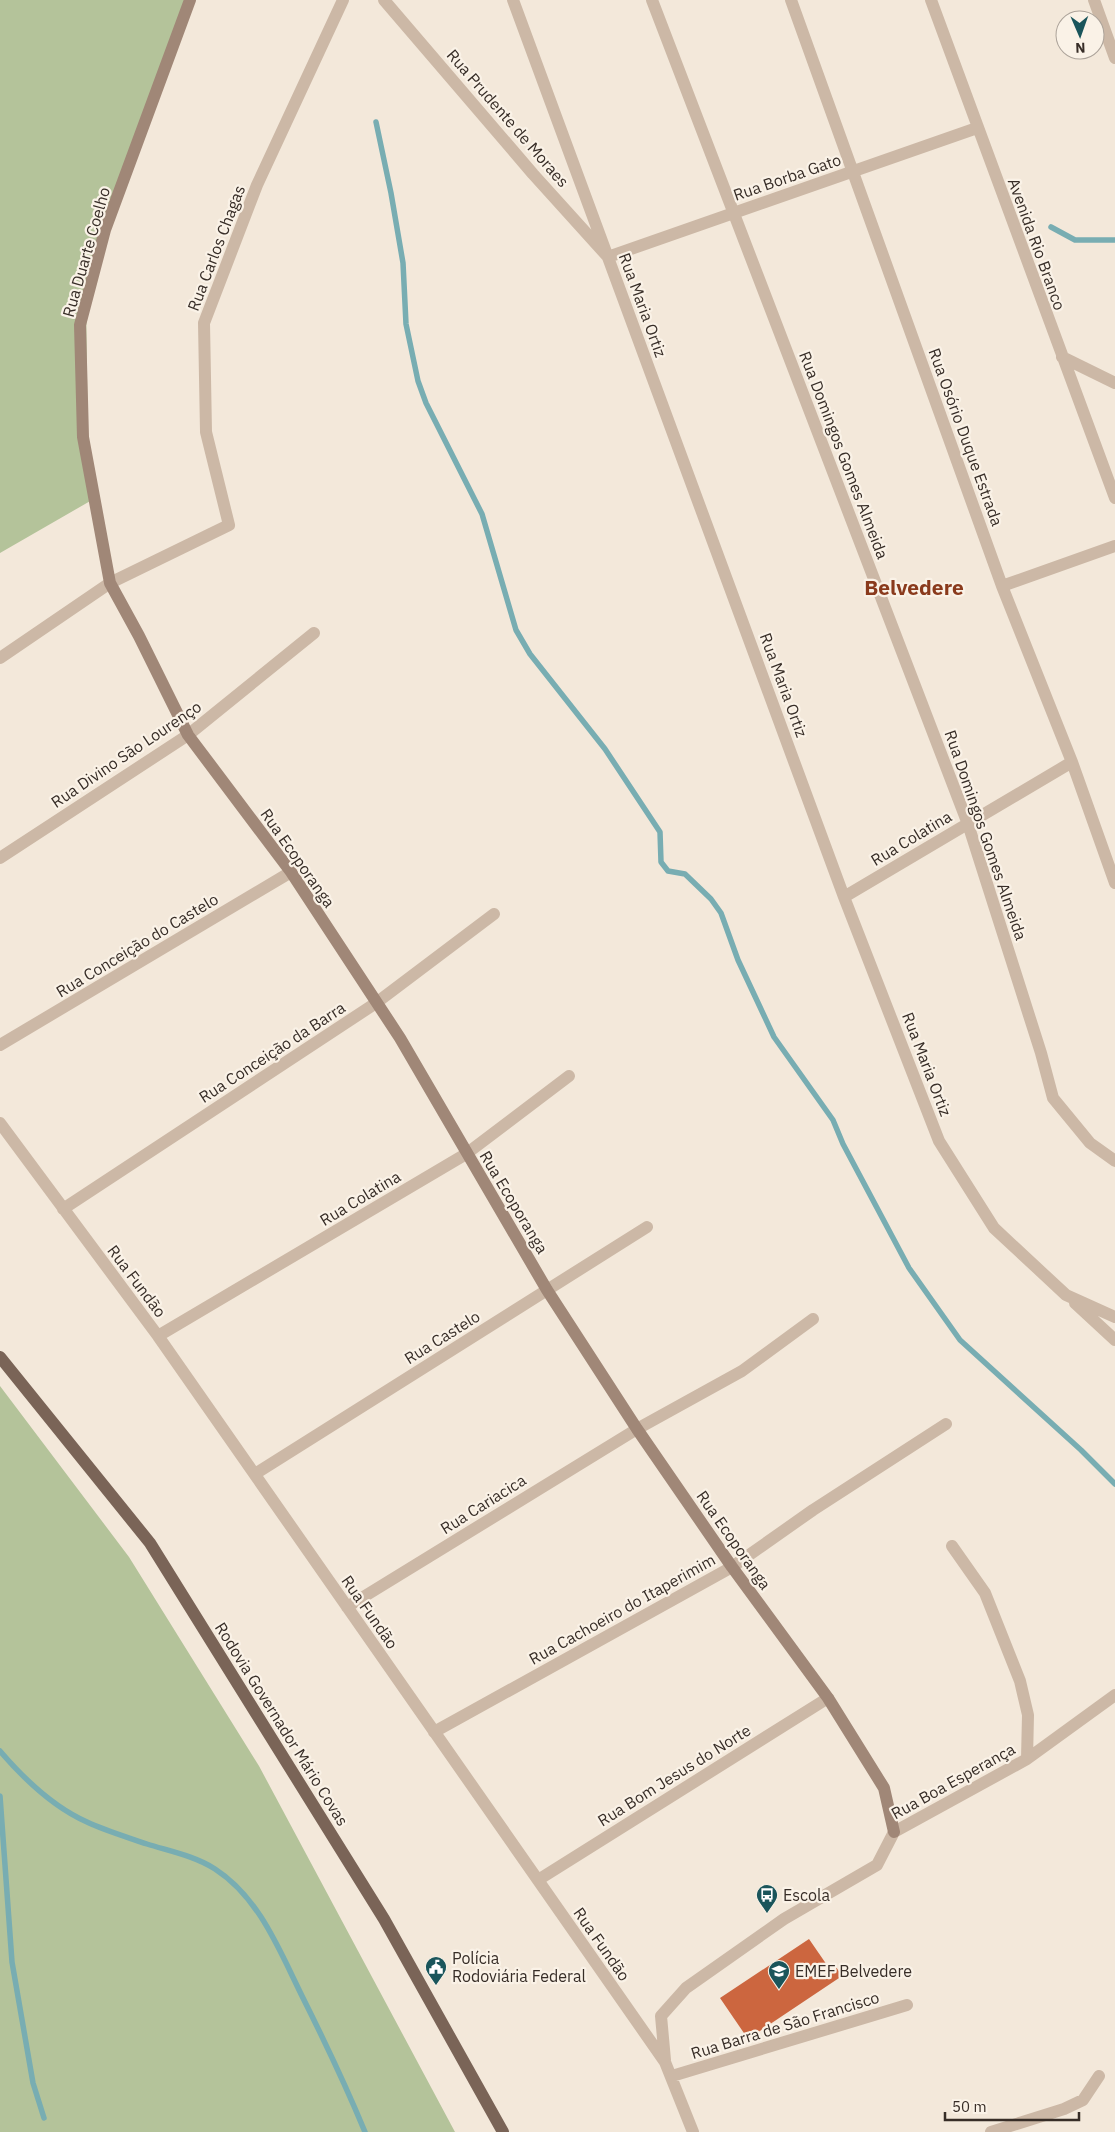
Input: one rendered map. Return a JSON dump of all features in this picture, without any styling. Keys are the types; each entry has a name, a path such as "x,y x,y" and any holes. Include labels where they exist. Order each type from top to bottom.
{"main road":[{"name":"Rodovia Governador Mário Covas","path":"0,1357 150,1543 384,1919 503,2132"}],"street":[{"name":"Rua Duarte Coelho","path":"110,583 83,437 80,325 105,230 190,0"},
{"name":"Rua Carlos Chagas","path":"110,583 229,525 206,432 204,324 258,185 343,0"},
{"name":"Rua Prudente de Moraes","path":"384,0 533,174 608,257"},
{"name":"Rua Maria Ortiz","path":"513,0 844,897 939,1141 994,1228 1066,1295 1115,1317"},
{"name":"Rua Domingos Gomes Almeida","path":"652,0 968,824 1041,1053 1053,1098 1090,1143 1115,1161"},
{"name":"Rua Osório Duque Estrada","path":"792,0 1002,586 1072,762 1115,883"},
{"name":"Avenida Rio Branco","path":"931,0 1115,498"},
{"path":"1094,0 1115,58"},
{"name":"Rua Borba Gato","path":"608,257 978,128"},
{"path":"1062,358 1115,383"},
{"path":"1002,586 1115,546"},
{"path":"0,658 110,583"},
{"name":"Rua Ecoporanga","path":"110,583 139,636 188,735 291,872 400,1038 546,1290 637,1429 732,1567 828,1698 884,1788 894,1832"},
{"name":"Rua Divino São Lourenço","path":"0,858 188,735 314,633"},
{"name":"Rua Colatina","path":"844,897 1072,762"},
{"name":"Rua Conceição do Castelo","path":"0,1045 291,872"},
{"name":"Rua Conceição da Barra","path":"63,1209 376,1003 494,914"},
{"name":"Rua Colatina","path":"158,1336 466,1154 570,1076"},
{"name":"Rua Fundão","path":"0,1123 158,1336 665,2062 693,2132"},
{"name":"Rua Castelo","path":"255,1474 647,1227"},
{"path":"1066,1295 1115,1340"},
{"name":"Rua Cariacica","path":"347,1606 637,1429 742,1371 813,1319"},
{"name":"Rua Cachoeiro do Itaperimim","path":"434,1732 732,1567 813,1510 946,1424"},
{"path":"952,1546 985,1592 1020,1681 1028,1715 1027,1759"},
{"name":"Rua Boa Esperança","path":"665,2062 660,2016 686,1988 784,1919 877,1865 894,1832 1027,1759 1115,1695"},
{"name":"Rua Bom Jesus do Norte","path":"538,1880 828,1698"},
{"name":"Rua Barra de São Francisco","path":"672,2076 907,2005"},
{"path":"991,2132 1064,2109 1083,2100 1099,2076"}],"green space":[{"path":"0,0 191,0 86,291 88,461 92,500 0,553"},
{"path":"0,1386 129,1557 259,1766 455,2132 0,2132"}],"building":[{"path":"809,1939 829,1968 834,1964 842,1976 748,2039 720,1998"}],"waterway":[{"path":"376,122 403,263 406,324 418,381 426,403 482,514 516,630 530,654 605,749 660,832 661,862 668,871 685,874 711,899 721,913 738,960 774,1037 833,1120 843,1144 909,1268 960,1340 1081,1450 1115,1484"},
{"path":"1051,227 1075,240 1115,240"},
{"path":"0,1751 40,1791 74,1816 109,1831 207,1864 231,1881 257,1910 277,1945 335,2064 365,2132"},
{"path":"0,1796 12,1962 33,2083 44,2118"}],"place":[{"name":"Escola","path":"767,1914"},
{"name":"Polícia Rodoviária Federal","path":"436,1986"},
{"name":"EMEF Belvedere","path":"779,1990"}],"district":[{"name":"Belvedere","path":"914,587"}]}
